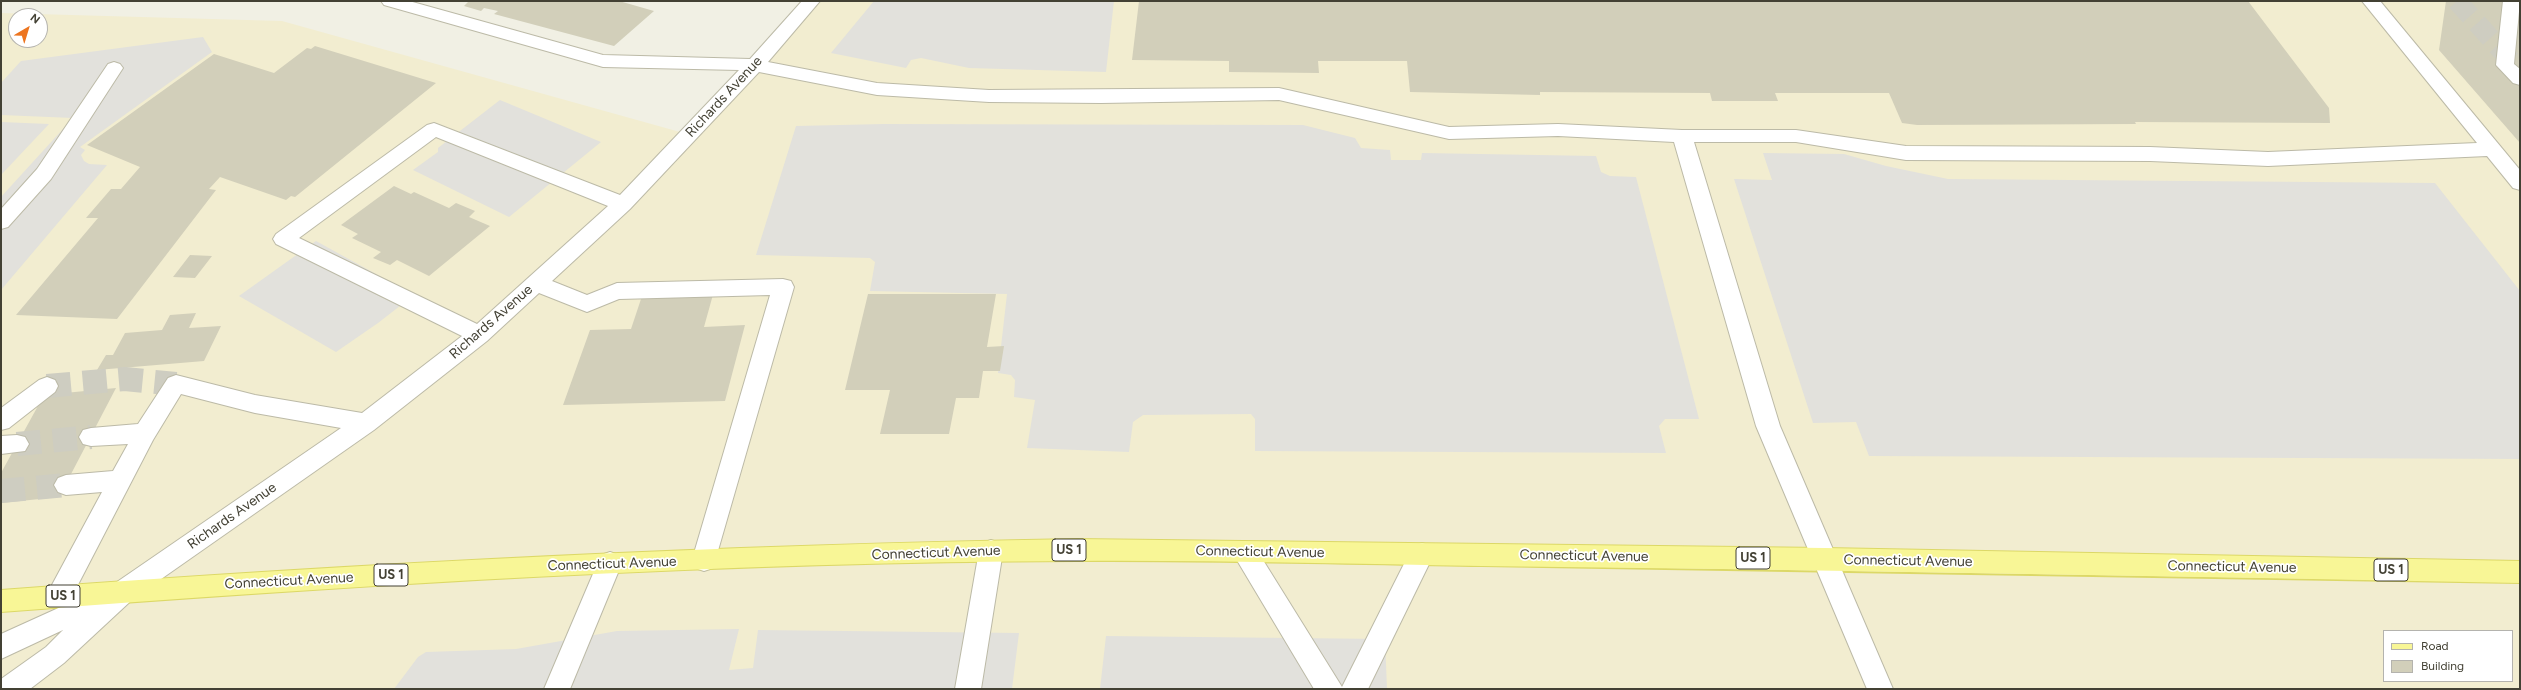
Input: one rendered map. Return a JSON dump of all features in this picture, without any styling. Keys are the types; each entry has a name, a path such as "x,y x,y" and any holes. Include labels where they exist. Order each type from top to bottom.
{"main road":[{"name":"Connecticut Avenue","path":"1,601 125,590 610,563 991,551 1244,552 1825,559 2520,572"}],"street":[{"path":"390,1 603,61 755,65 877,89 989,96 1108,97 1279,94 1449,133 1558,130 1682,136 1796,136 1906,153 2150,154 2268,159 2492,149"},
{"name":"Richards Avenue","path":"9,689 55,655 125,590 366,423 479,335 623,204 755,65 812,1"},
{"path":"2371,1 2520,182"},
{"path":"2512,1 2505,65 2520,79"},
{"path":"1,222 44,174 114,68"},
{"path":"479,335 283,239 434,129 623,204"},
{"path":"1682,136 1768,426 1880,689"},
{"path":"536,283 587,304 617,292 783,287 704,560"},
{"path":"59,596 145,434 176,384 255,404 366,423"},
{"path":"1,421 47,386"},
{"path":"91,437 145,434"},
{"path":"66,485 121,480"},
{"path":"968,689 991,551"},
{"path":"1244,552 1329,689"},
{"path":"1354,689 1422,554"},
{"path":"557,689 610,563"},
{"name":"Richards Avenue","path":"1,647 76,611 125,590"}],"shaded area":[{"path":"813,1 2520,1 2520,689 1,689 1,13 8,13 8,48 48,48 48,14 282,21 680,132"},
{"path":"874,1 1114,1 1106,72 969,68 921,58 911,60 906,68 831,53"},
{"path":"203,37 212,52 80,147 85,150 81,155 84,161 89,164 107,165 1,290 1,197 73,118 1,115 1,83 21,61"},
{"path":"500,100 601,142 509,217 413,170 438,152 438,148"},
{"path":"1,122 49,124 1,175"},
{"path":"884,124 1303,125 1355,138 1361,148 1390,150 1391,160 1421,160 1422,153 1596,156 1601,172 1610,176 1636,177 1699,419 1665,419 1659,426 1666,453 1255,451 1255,419 1251,414 1143,415 1133,422 1129,452 1027,448 1035,400 1014,397 1015,380 1011,375 998,373 1007,294 870,291 875,262 870,258 756,255 796,126"},
{"path":"1763,153 1844,154 1886,166 1948,179 2435,183 2520,291 2520,459 1869,456 1856,422 1813,423 1734,179 1772,180"},
{"path":"316,241 414,295 378,323 336,352 239,296"},
{"path":"739,629 729,670 753,668 758,630 1019,633 1012,689 394,689 418,657 426,652 516,649 617,631"},
{"path":"1106,636 1385,639 1387,689 1100,689"}],"building":[{"path":"464,1 619,1 654,11 614,46 494,14 498,11 484,8 481,11 464,6 468,2"},
{"path":"1139,1 2248,1 2329,108 2330,123 2135,122 2136,124 1917,125 1902,123 1889,93 1775,93 1778,101 1712,101 1710,93 1540,92 1540,95 1410,92 1407,61 1318,61 1319,73 1229,72 1229,61 1132,60"},
{"path":"2446,1 2520,1 2520,143 2439,50"},
{"path":"315,46 436,83 295,197 291,196 286,200 220,177 209,189 216,190 117,319 16,315 98,218 86,218 111,189 121,189 140,167 87,145 214,54 274,73 307,48 311,49"},
{"path":"394,186 411,194 414,192 449,208 456,203 475,211 469,217 490,226 429,276 397,260 390,265 373,258 381,252 352,238 358,234 341,225"},
{"path":"190,255 212,256 195,278 173,277"},
{"path":"714,291 704,327 745,325 725,401 563,405 590,330 631,329 643,293"},
{"path":"868,294 996,294 987,347 1004,346 1000,371 983,371 979,398 956,398 949,434 880,434 890,390 845,390"},
{"path":"196,313 189,328 221,326 204,361 97,370 106,355 113,355 125,333 162,330 170,315"},
{"path":"116,388 59,497 1,503 1,473 44,395"}],"tunnel":[{"path":"2457,1 2520,71"},
{"path":"47,386 125,379 176,384"},
{"path":"17,444 91,437"},
{"path":"1,491 66,485"}]}
